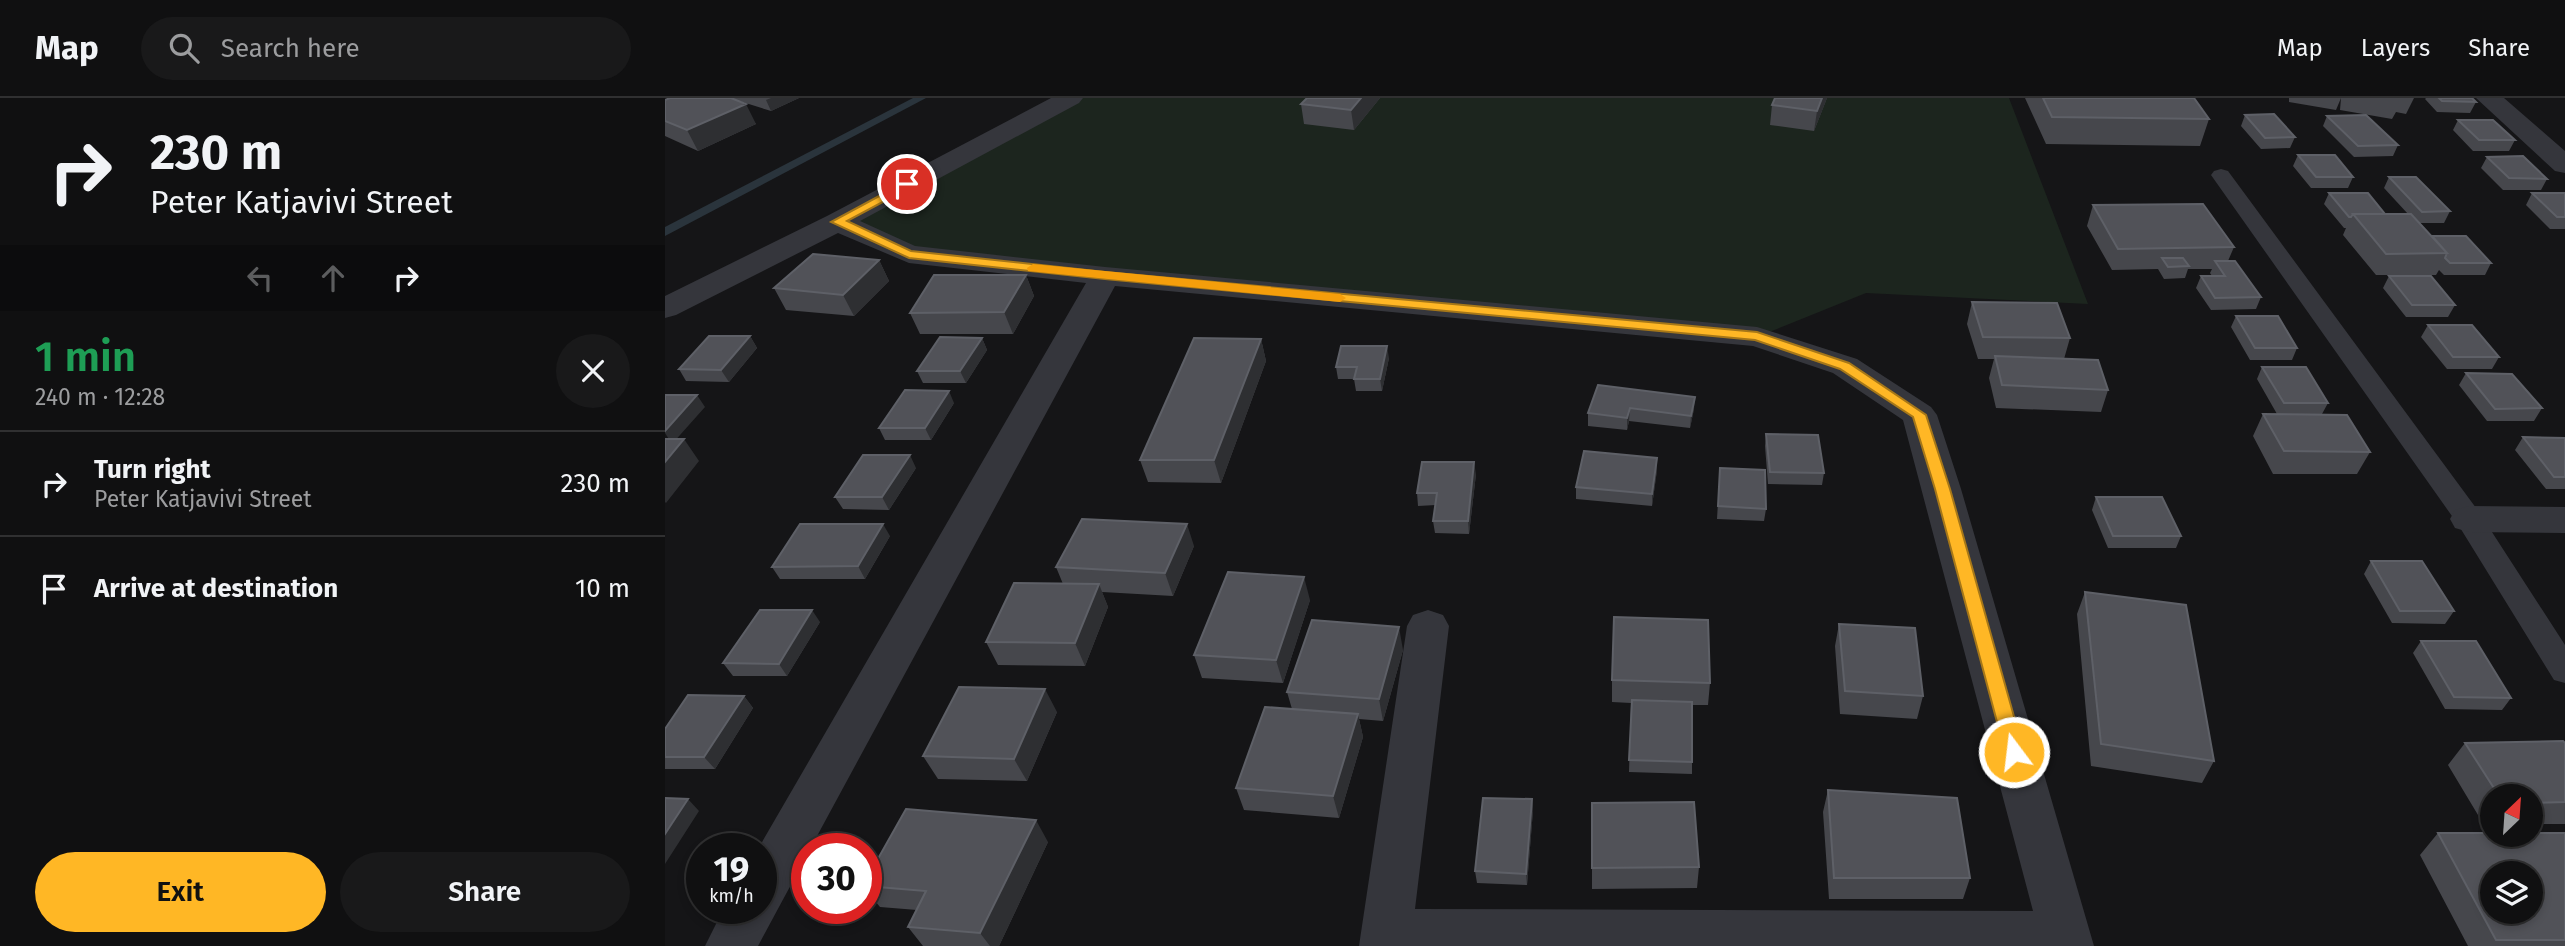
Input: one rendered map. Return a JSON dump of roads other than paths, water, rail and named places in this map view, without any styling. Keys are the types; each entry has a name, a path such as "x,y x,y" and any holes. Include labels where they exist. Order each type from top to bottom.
{"street":[{"path":"665,308 837,222 1070,98"},
{"path":"2489,98 2565,165"},
{"path":"837,222 909,254 1105,276 1757,337 1845,366 1919,415 1943,489 2066,941 1386,939 1428,626"},
{"path":"777,862 1105,276"},
{"path":"2469,519 2565,520"},
{"path":"731,946 743,924"}],"lane":[{"path":"2221,175 2469,519 2565,671"}],"waterway":[{"path":"665,232 921,98"}]}
